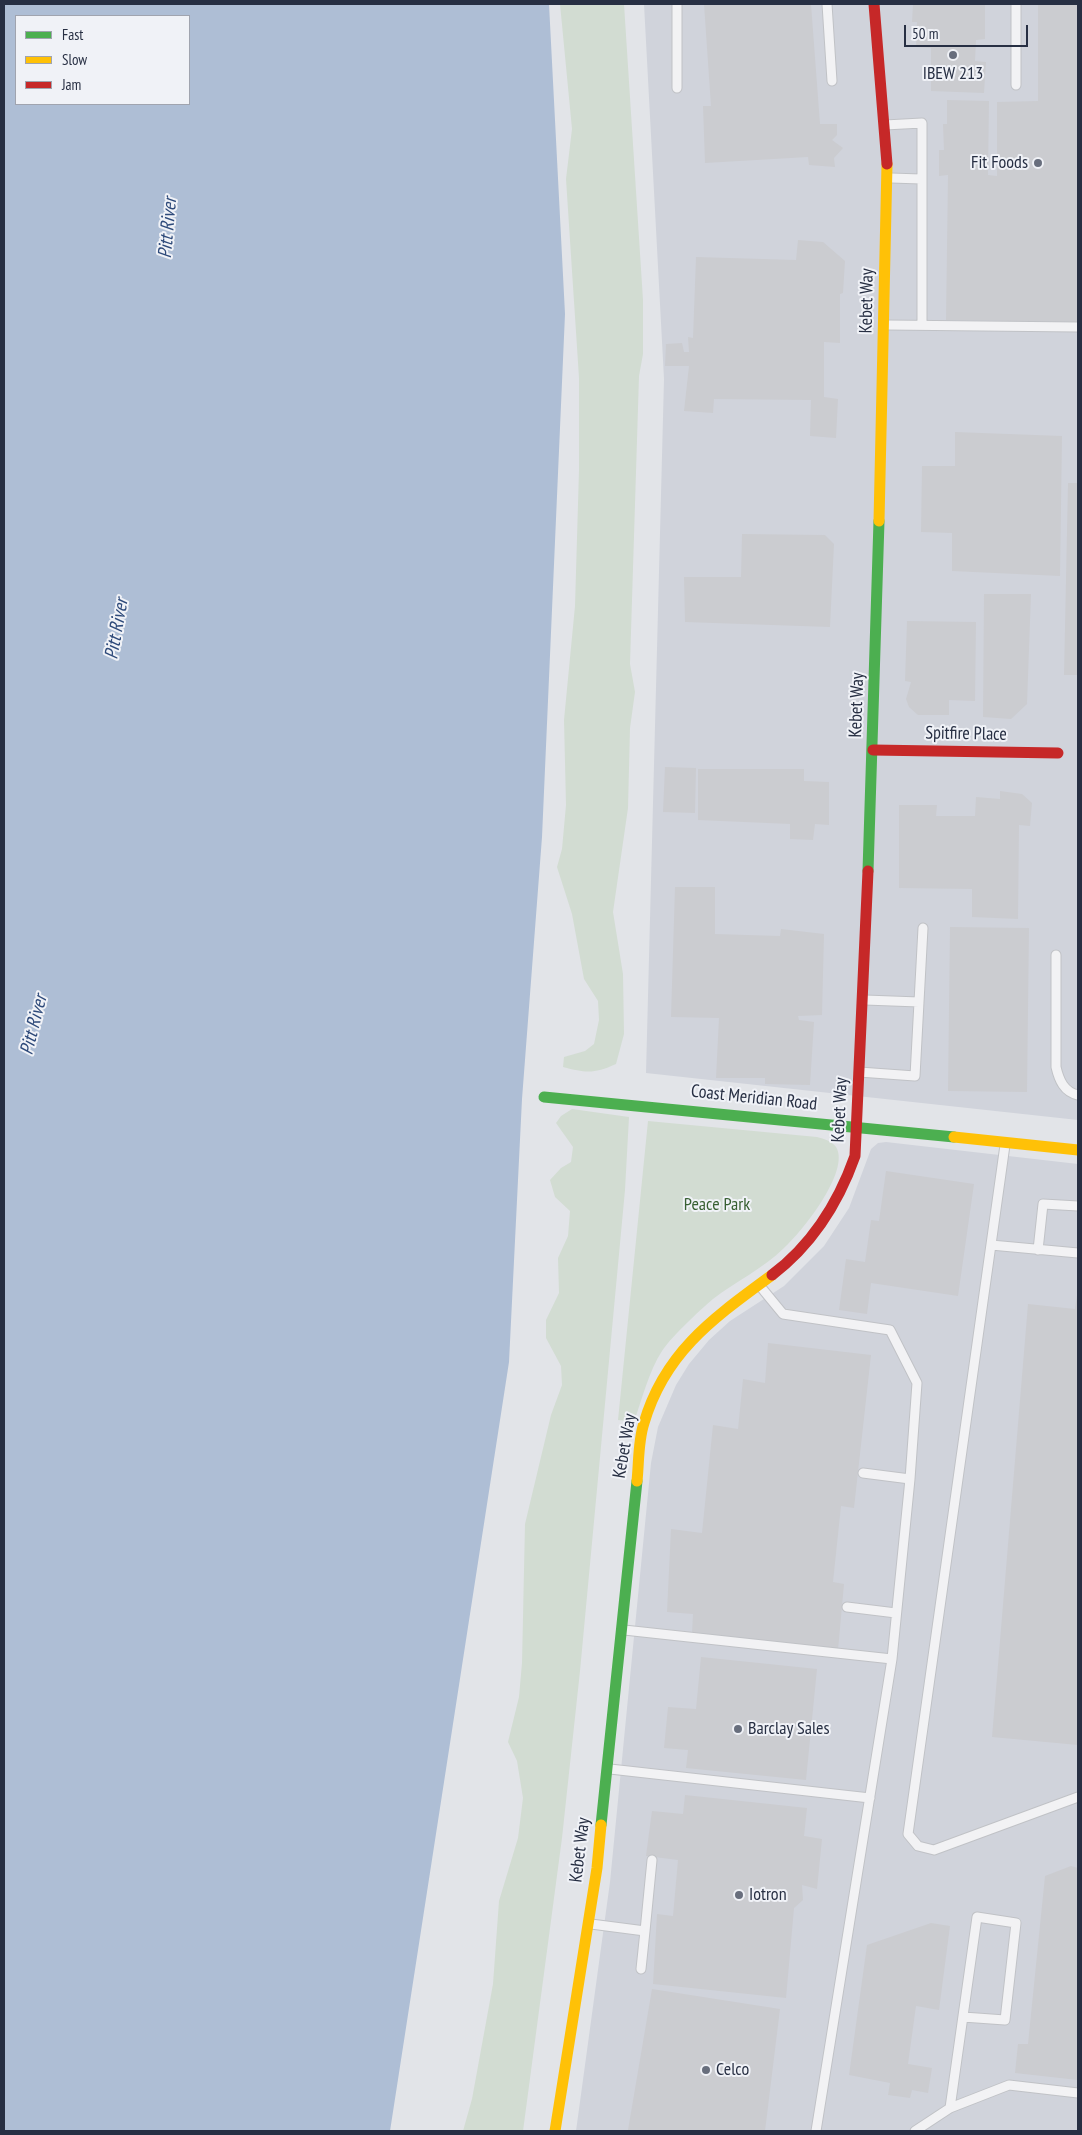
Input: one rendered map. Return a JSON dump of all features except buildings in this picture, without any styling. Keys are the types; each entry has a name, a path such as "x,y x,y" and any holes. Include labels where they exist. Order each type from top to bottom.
{"street":[{"name":"Kebet Way","path":"555,2131 597,1868 643,1425 655,1391 679,1354 696,1335 794,1257 830,1212 847,1182 855,1156 873,750 888,178 874,4"},
{"name":"Spitfire Place","path":"873,750 1058,753"},
{"name":"Coast Meridian Road","path":"544,1096 857,1126 1078,1150"}],"lane":[{"path":"677,4 677,88"},
{"path":"827,4 832,81"},
{"path":"1016,4 1016,84"},
{"path":"885,125 922,123 922,325"},
{"path":"888,178 921,179"},
{"path":"884,324 1078,327"},
{"path":"859,1072 915,1076 923,928"},
{"path":"1056,955 1056,1067 1060,1081 1072,1094 1078,1094"},
{"path":"862,1000 919,1002"},
{"path":"1006,1142 908,1834 918,1846 934,1850 1078,1797"},
{"path":"1038,1250 1043,1204 1078,1206"},
{"path":"991,1246 1078,1253"},
{"path":"759,1284 783,1314 890,1330 917,1383 910,1479 892,1660 816,2131"},
{"path":"863,1473 910,1479"},
{"path":"847,1607 896,1614"},
{"path":"621,1629 892,1660"},
{"path":"607,1769 870,1798"},
{"path":"641,1969 652,1860"},
{"path":"950,2108 977,1917 1016,1923 1005,2020 963,2017"},
{"path":"588,1924 645,1930"},
{"path":"915,2131 950,2108 1008,2085 1078,2093"}],"shaded area":[{"path":"644,4 1078,4 1078,1120 646,1073 664,379"},
{"path":"886,1142 1078,1164 1078,2131 576,2131 610,1882 651,1463 658,1427 676,1385 689,1364 709,1340 730,1321 784,1286 824,1246 849,1208 871,1149 878,1143"}],"green space":[{"path":"560,4 624,4 643,300 643,354 639,376 630,664 635,692 630,728 628,808 613,912 623,974 624,1034 616,1064 602,1070 590,1072 563,1067 564,1057 585,1051 594,1044 599,1020 598,1001 584,979 572,914 557,867 562,849 566,805 564,720 575,606 579,470 579,378 566,179 572,129"},
{"path":"572,1109 629,1117 625,1190 580,1671 562,1838 523,2131 463,2131 472,2099 493,1984 499,1901 518,1838 523,1798 517,1761 508,1742 519,1697 522,1663 525,1524 551,1415 562,1385 561,1366 546,1338 546,1320 559,1293 558,1258 568,1236 570,1211 555,1197 550,1180 561,1168 571,1162 573,1147 556,1123 561,1116"},
{"name":"Peace Park","path":"648,1121 817,1137 828,1140 834,1145 839,1158 837,1171 831,1186 812,1216 792,1240 767,1262 713,1299 686,1324 662,1351 653,1367 634,1422 618,1420"}],"water":[{"name":"Pitt River","path":"4,4 549,4 565,314 542,837 522,1099 509,1362 390,2131 4,2131"}],"traffic: fast":[{"path":"868,871 879,521"},
{"path":"544,1097 954,1137"},
{"path":"601,1825 637,1481"}],"traffic: slow":[{"path":"879,521 887,164"},
{"path":"954,1137 1078,1150"},
{"path":"637,1481 642,1430 653,1398 665,1375 694,1338 712,1321 772,1275"},
{"path":"555,2131 597,1868 601,1825"}],"traffic: jam":[{"path":"874,4 887,164"},
{"path":"873,750 1058,753"},
{"path":"772,1275 800,1250 822,1222 841,1190 855,1156 868,871"}],"place":[{"name":"IBEW 213","path":"953,55"},
{"name":"Fit Foods","path":"1038,163"},
{"name":"Barclay Sales","path":"738,1729"},
{"name":"Iotron","path":"739,1895"},
{"name":"Celco","path":"706,2070"}]}
